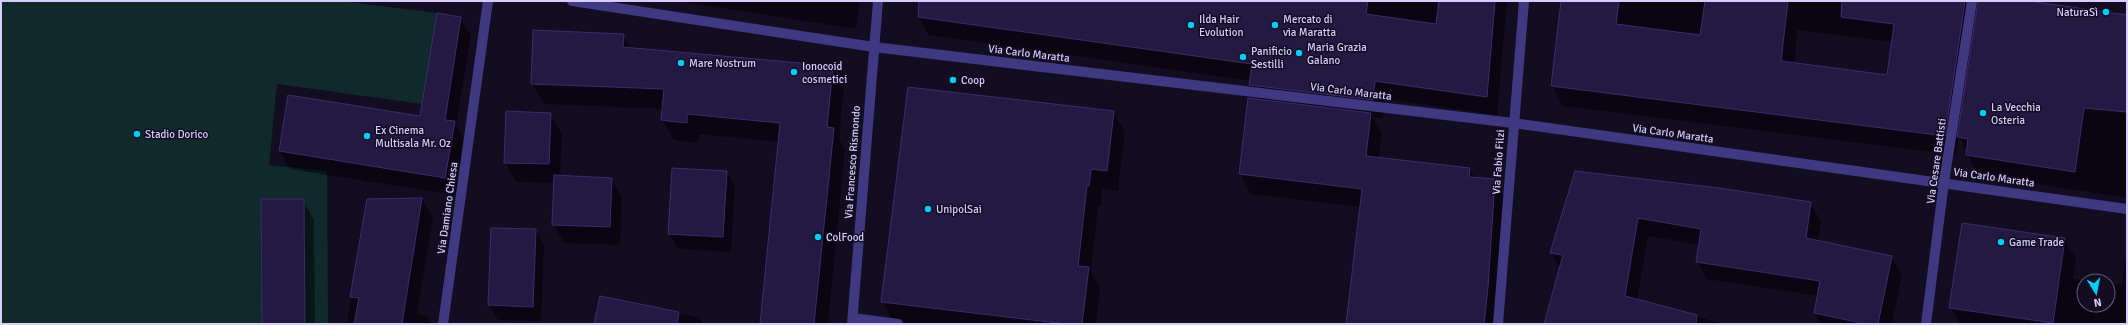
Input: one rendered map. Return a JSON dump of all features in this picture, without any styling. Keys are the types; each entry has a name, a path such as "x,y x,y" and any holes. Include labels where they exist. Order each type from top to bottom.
{"street":[{"name":"Via Damiano Chiesa","path":"443,324 488,1"},
{"name":"Via Carlo Maratta","path":"572,1 874,47 1513,123 1944,182 2127,209"},
{"name":"Via Francesco Rismondo","path":"853,321 878,1"},
{"name":"Via Fabio Filzi","path":"1498,324 1524,1"},
{"name":"Via Cesare Battisti","path":"1926,324 1944,182 1972,1"},
{"path":"853,321 898,324"}],"green space":[{"name":"Stadio Dorico","path":"1,1 340,1 437,13 422,104 277,84 269,165 327,171 328,324 1,324"}],"building":[{"path":"919,1 1368,1 1366,14 1436,24 1439,1 1495,1 1487,97 1375,81 1373,100 1249,85 1252,64 918,17"},
{"path":"1561,1 1619,1 1616,24 1700,35 1705,1 1788,1 1781,61 1887,75 1894,24 1841,17 1842,1 1965,1 1945,136 1551,86"},
{"path":"1978,1 2029,1 2127,15 2127,112 2084,108 2075,172 1966,155 1968,139 1957,137"},
{"name":"Ex Cinema Multisala Mr. Oz","path":"437,13 461,17 445,120 455,121 445,178 279,151 288,95 420,116"},
{"path":"533,30 624,34 623,47 833,66 827,127 834,128 814,324 760,324 780,123 687,114 687,123 661,120 664,89 531,84"},
{"path":"908,87 1114,111 1107,171 1091,169 1089,186 1087,186 1078,266 1089,267 1082,324 1066,324 881,302"},
{"path":"1248,98 1371,113 1366,156 1470,168 1469,177 1495,179 1484,324 1346,324 1362,189 1239,174"},
{"path":"506,111 551,113 549,164 504,163"},
{"path":"672,168 727,171 723,237 668,234"},
{"path":"1575,171 1719,188 1811,202 1806,238 1892,256 1878,324 1866,324 1814,313 1820,281 1696,262 1701,229 1638,218 1625,296 1697,315 1696,324 1544,324 1563,255 1550,253"},
{"path":"554,175 612,178 610,227 552,225"},
{"path":"422,198 402,324 354,324 359,298 350,297 367,199"},
{"path":"261,199 304,199 305,324 262,324"},
{"path":"1962,223 2065,238 2053,323 1949,308"},
{"path":"491,228 536,229 533,307 488,305"},
{"path":"600,296 679,312 677,324 594,324"}],"place":[{"name":"NaturaSì","path":"2106,12"},
{"name":"Ilda Hair Evolution","path":"1191,25"},
{"name":"Mercato di via Maratta","path":"1275,25"},
{"name":"Maria Grazia Galano","path":"1299,53"},
{"name":"Panificio Sestilli","path":"1243,57"},
{"name":"Mare Nostrum","path":"681,63"},
{"name":"Ionocoid cosmetici","path":"794,72"},
{"name":"Coop","path":"953,80"},
{"name":"La Vecchia Osteria","path":"1983,113"},
{"name":"Stadio Dorico","path":"137,134"},
{"name":"Ex Cinema Multisala Mr. Oz","path":"367,136"},
{"name":"UnipolSai","path":"928,209"},
{"name":"ColFood","path":"818,237"},
{"name":"Game Trade","path":"2001,242"}]}
